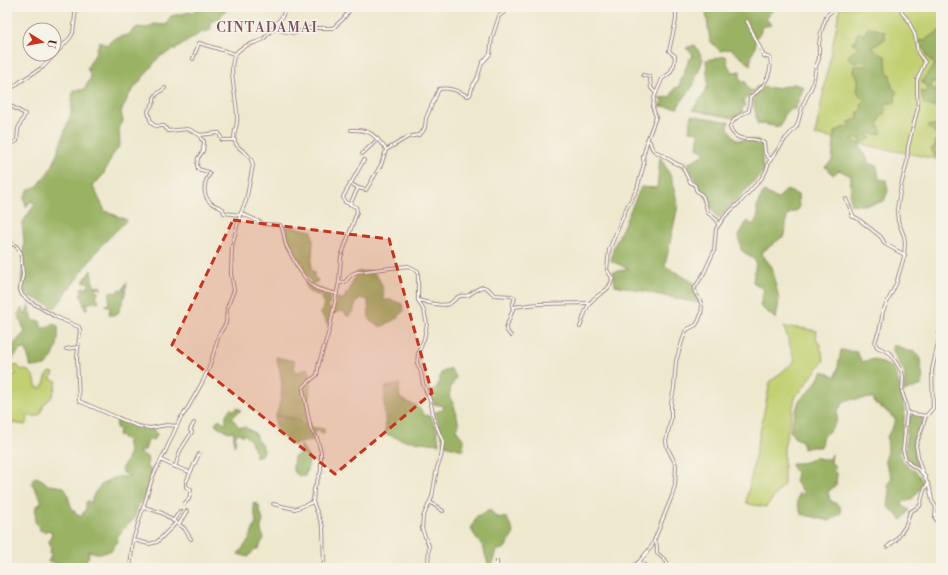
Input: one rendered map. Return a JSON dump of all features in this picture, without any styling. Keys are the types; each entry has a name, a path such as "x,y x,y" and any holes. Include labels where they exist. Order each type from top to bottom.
{"street":[{"path":"69,7 75,11"},
{"path":"7,92 24,78 43,67 70,38 73,33 76,7"},
{"path":"130,568 133,540 153,476 177,426 209,368 216,341 226,322 227,308 234,290 231,274 232,246 240,214 246,201 253,165 247,154 238,147 234,140 237,121 233,61 235,54 244,46 263,39 282,17 286,7"},
{"path":"272,29 295,34 310,28 333,28 343,19 352,7"},
{"path":"350,183 358,188 366,190 382,162 386,149 408,137 419,135 423,132 426,118 439,89 450,89 462,92 467,96 470,95 482,63 490,54 492,36 499,16 509,7"},
{"path":"580,327 590,303 609,288 611,284 612,278 606,270 609,250 626,209 637,189 644,165 643,157 647,140 656,116 653,107 656,93 662,79 670,73 675,63 676,56 669,52 676,19 676,7"},
{"path":"630,568 639,562 654,541 672,496 676,465 667,447 666,441 671,419 671,404 678,353 685,332 696,325 700,318 701,303 694,289 704,273 714,251 715,231 725,216 761,179 771,160 786,138 797,126 803,106 813,84 816,66 819,59 821,32 827,15 837,7"},
{"path":"901,7 902,13 908,20 915,35 918,53 925,62 917,80 916,94 918,107 908,147 907,162 897,210 898,221 904,236 905,255 896,284 883,311 880,328 874,342 877,347 890,354 902,372 902,392 906,403 907,413 903,443 905,457 910,464 925,476"},
{"path":"747,21 764,56 770,58 771,64 769,74 764,85 750,97 749,111 734,120 730,125 730,128 736,136 746,139 757,139 764,143 764,153 771,160"},
{"path":"193,59 199,43 235,54"},
{"path":"643,76 650,77 651,88 656,93"},
{"path":"165,88 157,94 154,102 148,110 154,126 164,126 168,132 188,129 200,135 219,133 222,140 234,140"},
{"path":"7,104 25,114 18,129 17,141 7,146"},
{"path":"350,130 371,133 386,149"},
{"path":"200,135 201,139 204,141 204,151 198,157 197,165 198,169 210,174 205,180 205,195 211,203 224,210 224,213 240,214 260,222 280,225 283,228 282,232 286,245 305,279 315,288 337,294"},
{"path":"362,154 378,139"},
{"path":"647,140 650,142 651,147 655,152 664,155 674,163 682,166 687,178 695,185 696,190 703,196 708,214 717,220 719,225"},
{"path":"324,568 323,527 313,502 314,489 322,470 321,452 317,438 310,430 303,390 304,386 317,375 337,294 341,257 357,212 356,207 345,202 343,199 350,183 364,160"},
{"path":"350,204 358,188"},
{"path":"846,198 853,216 881,237 885,244 905,255"},
{"path":"7,240 17,247 21,253 23,275 20,289 25,298 50,314 79,327 77,358 79,401 137,426 150,428 167,425 177,426"},
{"path":"339,283 346,282 355,272 409,266 418,271 418,300 424,311 427,324 424,339 418,354 417,363 443,442 430,502 423,515 423,530 429,546 428,564 426,568"},
{"path":"418,300 448,304 459,296 467,296 482,286 490,290 494,295 514,297 515,302 506,328 511,336"},
{"path":"512,307 538,304 590,303"},
{"path":"939,334 932,370 933,406 932,410 926,416 916,445 918,459 936,509 935,518 941,526"},
{"path":"66,349 78,347"},
{"path":"907,413 926,416"},
{"path":"175,466 180,451 192,432 190,430 194,423"},
{"path":"184,504 189,498 191,489 186,486 190,472 199,454"},
{"path":"161,460 190,472"},
{"path":"887,547 896,540 905,526 910,512 920,506 924,490 928,484"},
{"path":"273,504 295,510 313,502"},
{"path":"430,502 443,511"},
{"path":"144,508 162,513 185,529 191,539"},
{"path":"176,523 180,511"},
{"path":"133,540 154,544 187,511"},
{"path":"654,541 658,546 657,553 667,562 668,567"},
{"path":"497,561 497,568"},
{"path":"639,562 649,568"},
{"path":"936,566 941,566"},
{"path":"659,568 671,568"}],"highlighted area":[{"path":"233,220 389,239 432,393 335,474 172,345"}],"green space":[{"path":"197,7 232,7 222,13 220,19 210,22 211,30 200,33 179,47 159,57 129,95 121,112 123,121 119,129 120,145 112,156 103,175 93,186 105,211 127,220 101,246 55,308 21,292 24,242 22,223 35,204 31,201 26,207 24,198 28,190 38,186 53,165 71,113 73,90 84,90 91,77 87,68 100,41 107,45 113,39 128,35 137,27 148,28 154,24 166,25 171,16 195,11"},
{"path":"709,7 772,7 773,10 766,18 771,25 761,27 761,32 756,38 755,49 752,54 750,65 731,49 720,51 710,41 706,12"},
{"path":"840,7 941,7 941,160 815,135"},
{"path":"870,27 885,32 885,39 872,48 886,57 887,73 890,74 892,88 896,91 895,102 885,104 885,112 878,124 882,133 876,135 872,133 868,134 871,137 870,139 861,143 860,138 851,139 860,144 868,163 877,166 879,179 886,180 888,191 884,201 859,205 850,204 851,176 839,170 833,175 825,167 832,161 835,132 842,128 851,127 849,122 858,119 858,112 862,111 861,103 866,99 861,97 857,91 858,80 853,72 854,66 867,66 868,60 853,63 848,56 859,47 852,43 857,40 856,35 859,32 864,35"},
{"path":"939,31 941,32 941,93 938,92 936,82 932,81 931,89 935,89 941,101 941,111 923,103 921,91 926,93 928,86 921,82 935,64 928,58 924,48 920,48 918,41 925,40"},
{"path":"695,45 703,59 693,86 678,108 659,106 662,102 659,98 670,97 676,87 678,88 689,60 693,56 692,53 686,48"},
{"path":"726,56 728,66 733,72 740,71 740,81 745,81 747,87 751,91 755,90 756,87 777,88 794,84 804,87 795,109 790,109 786,112 780,127 757,123 753,97 754,91 743,101 745,106 741,110 744,112 733,118 692,110 703,96 708,85 706,60"},
{"path":"691,115 729,122 728,128 736,140 757,140 763,145 762,164 765,170 718,219 687,164 706,153 697,148 699,132 689,131"},
{"path":"939,121 941,122 941,151 938,156 935,156 931,149 936,146 935,141 939,140 940,137 928,126 937,126"},
{"path":"660,157 671,177 678,205 665,266 696,284 697,303 615,285 613,272 629,269 611,261 613,249 641,187 657,188"},
{"path":"787,190 798,195 799,209 787,215 785,235 761,253 772,267 779,300 776,319 760,306 764,290 753,282 756,261 741,250 739,235 747,221 753,225 758,216 757,206 764,191 777,199"},
{"path":"287,226 312,231 313,242 311,269 315,273 313,276 318,280 317,282 312,284 298,262 287,239"},
{"path":"91,270 92,280 95,287 100,286 102,289 95,288 98,293 96,296 99,301 97,303 93,302 87,304 87,309 85,309 82,297 80,296 83,290 80,289 83,287 88,288 89,282 83,282"},
{"path":"372,271 381,284 383,300 392,300 402,304 404,311 399,317 383,326 371,322 369,317 368,300 362,298 359,299 354,307 354,311 348,317 343,311 333,314 337,298 344,299 357,272"},
{"path":"127,282 124,298 118,313 109,315 110,307 105,305 109,304 110,291 116,293 119,289 122,291"},
{"path":"305,283 329,293 330,304 327,306 332,310 329,315 332,318 328,325 321,314 324,303 321,296 309,292"},
{"path":"29,304 33,321 40,321 42,329 53,324 58,326 58,337 55,352 45,366 31,367 26,349 20,350 9,362 12,346 25,332 18,314 22,308 26,315"},
{"path":"784,327 817,331 816,338 820,345 824,360 795,398 784,448 784,484 766,507 749,504 746,502 770,382 795,361"},
{"path":"892,346 898,346 906,350 914,351 920,359 923,380 922,385 904,392 904,372 896,358"},
{"path":"841,350 857,352 862,362 874,359 893,368 898,380 902,393 904,412 904,424 900,448 901,459 919,475 923,484 910,500 903,501 902,505 909,510 902,520 888,507 890,493 888,486 892,477 885,461 888,451 887,437 896,420 884,409 875,404 873,398 846,400 837,411 838,415 836,423 822,438 821,447 803,449 803,442 794,437 790,431 799,401 813,387 823,371 836,377"},
{"path":"276,357 294,361 295,373 308,368 311,375 307,419 297,419 276,415 279,407 282,386"},
{"path":"7,364 18,366 22,370 24,369 29,372 34,378 36,387 43,387 47,375 50,372 54,373 50,379 57,381 53,394 44,404 41,413 37,416 27,416 28,422 25,425 7,422 7,377 17,374"},
{"path":"450,368 456,377 451,387 449,396 454,405 459,425 456,430 464,440 463,450 445,445 435,412 443,410 444,406 434,404 429,391 437,387 441,373"},
{"path":"400,384 400,398 420,409 424,415 430,416 437,429 439,444 403,440 386,434 384,402 386,387"},
{"path":"237,408 241,410 232,418 239,427 245,427 256,434 256,439 262,445 264,451 261,455 255,457 254,446 244,434 242,436 241,433 236,434 234,446 233,431 229,432 217,426 215,423 219,419 226,425 226,415 230,409 235,410"},
{"path":"910,415 923,418 922,426 914,445 915,458 918,467 909,460 906,452 906,436"},
{"path":"275,416 310,423 311,427 324,429 324,434 314,431 314,440 291,445 289,440 284,438 276,429"},
{"path":"117,419 142,428 155,430 157,435 153,440 148,440 145,450 138,452 147,457 148,462 146,467 153,470 150,477 147,495 139,504 134,519 117,537 118,542 112,550 101,554 88,551 89,556 85,562 76,564 48,562 51,556 49,541 52,533 49,530 44,532 40,530 35,522 36,506 41,504 41,499 32,484 33,479 36,477 48,485 64,487 73,510 81,517 86,508 86,502 88,501 91,503 94,494 100,486 113,478 131,476 123,473 121,470 129,456 129,451 127,440 118,435 119,429 116,428"},
{"path":"301,445 310,460 305,476 298,475 293,469 294,457 299,454"},
{"path":"832,454 831,462 836,468 833,470 837,474 836,485 828,492 830,500 840,506 841,513 830,521 801,514 797,502 799,493 802,495 804,494 795,482 797,473 791,466 792,463 807,462 814,457 829,459"},
{"path":"253,503 258,504 263,521 261,531 264,538 258,549 254,550 248,557 238,554 249,540 256,522"},
{"path":"490,510 496,517 507,518 514,533 505,548 496,551 491,568 489,568 483,546 478,541 471,529 477,516"}],"district":[{"name":"CINTADAMAI","path":"267,28"}]}
